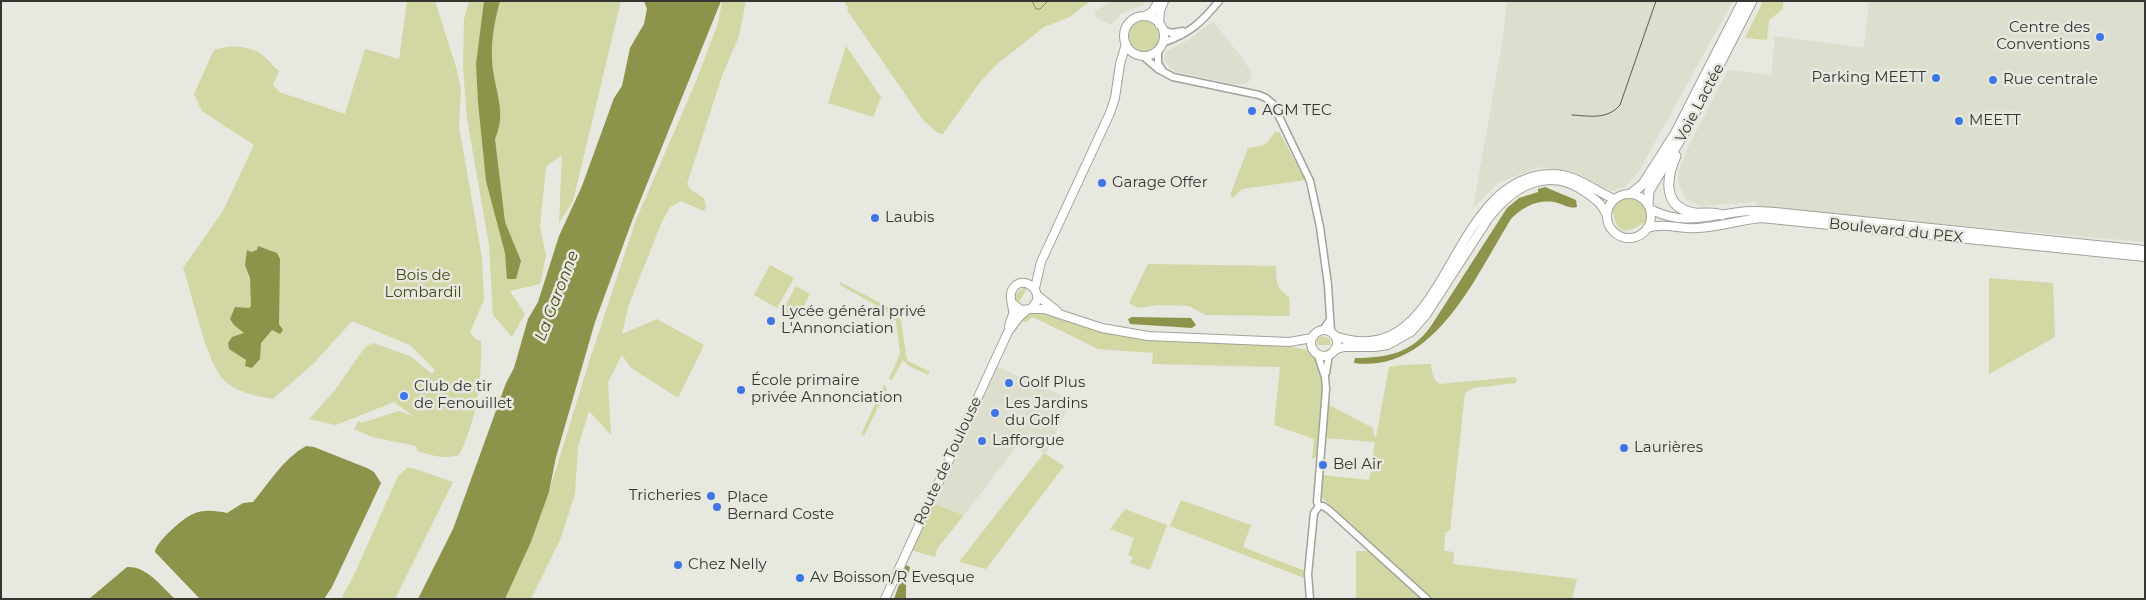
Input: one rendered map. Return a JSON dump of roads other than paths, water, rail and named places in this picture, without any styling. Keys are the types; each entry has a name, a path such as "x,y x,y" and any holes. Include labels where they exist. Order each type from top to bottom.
{"highway":[{"name":"Voie Lactée","path":"1649,206 1649,191 1701,103 1726,34 1743,1"},
{"name":"Voie Lactée","path":"1632,194 1643,184 1675,134 1736,34 1752,1"},
{"path":"1701,103 1670,170 1668,180 1669,191 1679,206 1688,212 1714,212 1722,215"}],"main road":[{"path":"1159,1 1152,12 1138,17 1126,26 1124,32 1126,44 1115,98 1110,112 1040,262 1023,283 1013,289 1011,294 1012,303 1018,309 1044,309 1102,328 1133,334 1289,342 1312,338"},
{"path":"1120,71 1126,60 1140,55 1151,54 1160,47 1160,11 1164,1"},
{"path":"1145,16 1153,19 1161,27"},
{"path":"1126,44 1130,50 1140,55"},
{"path":"1315,351 1312,338 1315,333 1330,333 1346,340 1376,341 1395,334 1406,327 1422,309 1481,214 1512,183 1530,176 1562,175 1574,178 1614,199"},
{"path":"1289,342 1315,351 1332,352 1344,347 1388,345 1411,332 1426,314 1499,204 1517,189 1534,182 1559,181 1569,183 1583,190 1600,204 1606,214 1611,230 1623,237 1636,237 1648,228 1650,222 1649,206 1638,195 1620,195 1607,208 1606,214"},
{"name":"Boulevard du PEX","path":"1649,206 1665,216 1689,219 1706,218 1742,211 1775,212 2145,250"},
{"name":"Boulevard du PEX","path":"1648,228 1659,225 1703,228 1761,218 2145,257"},
{"path":"1029,310 1036,303 1040,262"},
{"path":"1023,283 1028,284 1061,314"},
{"name":"Route de Toulouse","path":"885,599 889,594 1008,332 1013,315 1012,303"},
{"name":"Route de Toulouse","path":"1008,332 1019,317 1029,310"},
{"path":"1330,333 1337,342 1332,352"}],"street":[{"path":"1164,72 1158,63 1160,47 1191,31 1219,1"},
{"path":"1161,27 1177,33 1198,25"},
{"path":"1140,55 1164,72 1177,78 1259,95 1266,98 1272,104 1310,181 1320,227 1327,275 1330,333"},
{"path":"1315,351 1325,377 1326,389 1317,502 1319,506"},
{"path":"1325,377 1332,352"},
{"path":"1310,599 1308,574 1314,513 1319,506"},
{"path":"1319,506 1324,506 1329,510 1427,599"}],"water":[{"path":"484,1 500,1 496,15 492,52 493,70 500,109 499,128 495,139 505,222 521,261 516,279 507,279 505,253 486,181 476,64"},
{"name":"La Garonne","path":"644,1 721,1 632,221 595,322 556,457 549,492 531,542 505,599 418,599 453,529 506,383 514,368 528,319 538,302 559,236 582,186 614,98 622,86 630,48 644,24 647,9"},
{"path":"1545,187 1576,200 1577,207 1551,202 1538,202 1521,210 1511,219 1483,267 1450,316 1430,337 1408,353 1383,362 1354,363 1355,358 1378,357 1398,352 1407,348 1424,335 1507,208 1519,198 1538,192 1538,189"},
{"path":"258,246 277,253 280,259 279,324 283,330 280,334 272,330 261,343 260,359 252,368 245,366 246,360 229,349 228,343 232,337 244,333 230,319 235,307 249,308 251,306 250,278 245,265 247,250 251,252 257,250"},
{"path":"1132,317 1191,318 1196,325 1192,328 1130,324 1128,319"},
{"path":"306,446 314,447 367,468 374,472 381,483 332,587 324,599 200,599 155,552 156,548 177,525 197,512 214,511 227,513 243,503 253,502 283,465"},
{"path":"906,565 910,567 906,585 906,599 894,599"},
{"path":"127,567 147,573 175,599 89,599"}],"waterway":[{"path":"1032,1 1036,9 1040,9 1048,1"}],"tram line":[{"path":"1572,115 1604,115 1615,110 1620,105 1656,1"}],"place":[{"name":"Centre des Conventions","path":"2100,37"},
{"name":"Parking MEETT","path":"1936,78"},
{"name":"Rue centrale","path":"1993,80"},
{"name":"AGM TEC","path":"1252,111"},
{"name":"MEETT","path":"1959,121"},
{"name":"Garage Offer","path":"1102,183"},
{"name":"Laubis","path":"875,218"},
{"name":"Lycée général privé L'Annonciation","path":"771,321"},
{"name":"Golf Plus","path":"1009,383"},
{"name":"École primaire privée Annonciation","path":"741,390"},
{"name":"Club de tir de Fenouillet","path":"404,396"},
{"name":"Les Jardins du Golf","path":"995,413"},
{"name":"Lafforgue","path":"982,441"},
{"name":"Laurières","path":"1624,448"},
{"name":"Bel Air","path":"1323,465"},
{"name":"Tricheries","path":"711,496"},
{"name":"Place Bernard Coste","path":"717,507"},
{"name":"Chez Nelly","path":"678,565"},
{"name":"Av Boisson/R Evesque","path":"800,578"}],"park label":[{"name":"Bois de Lombardil","path":"423,284"}]}
